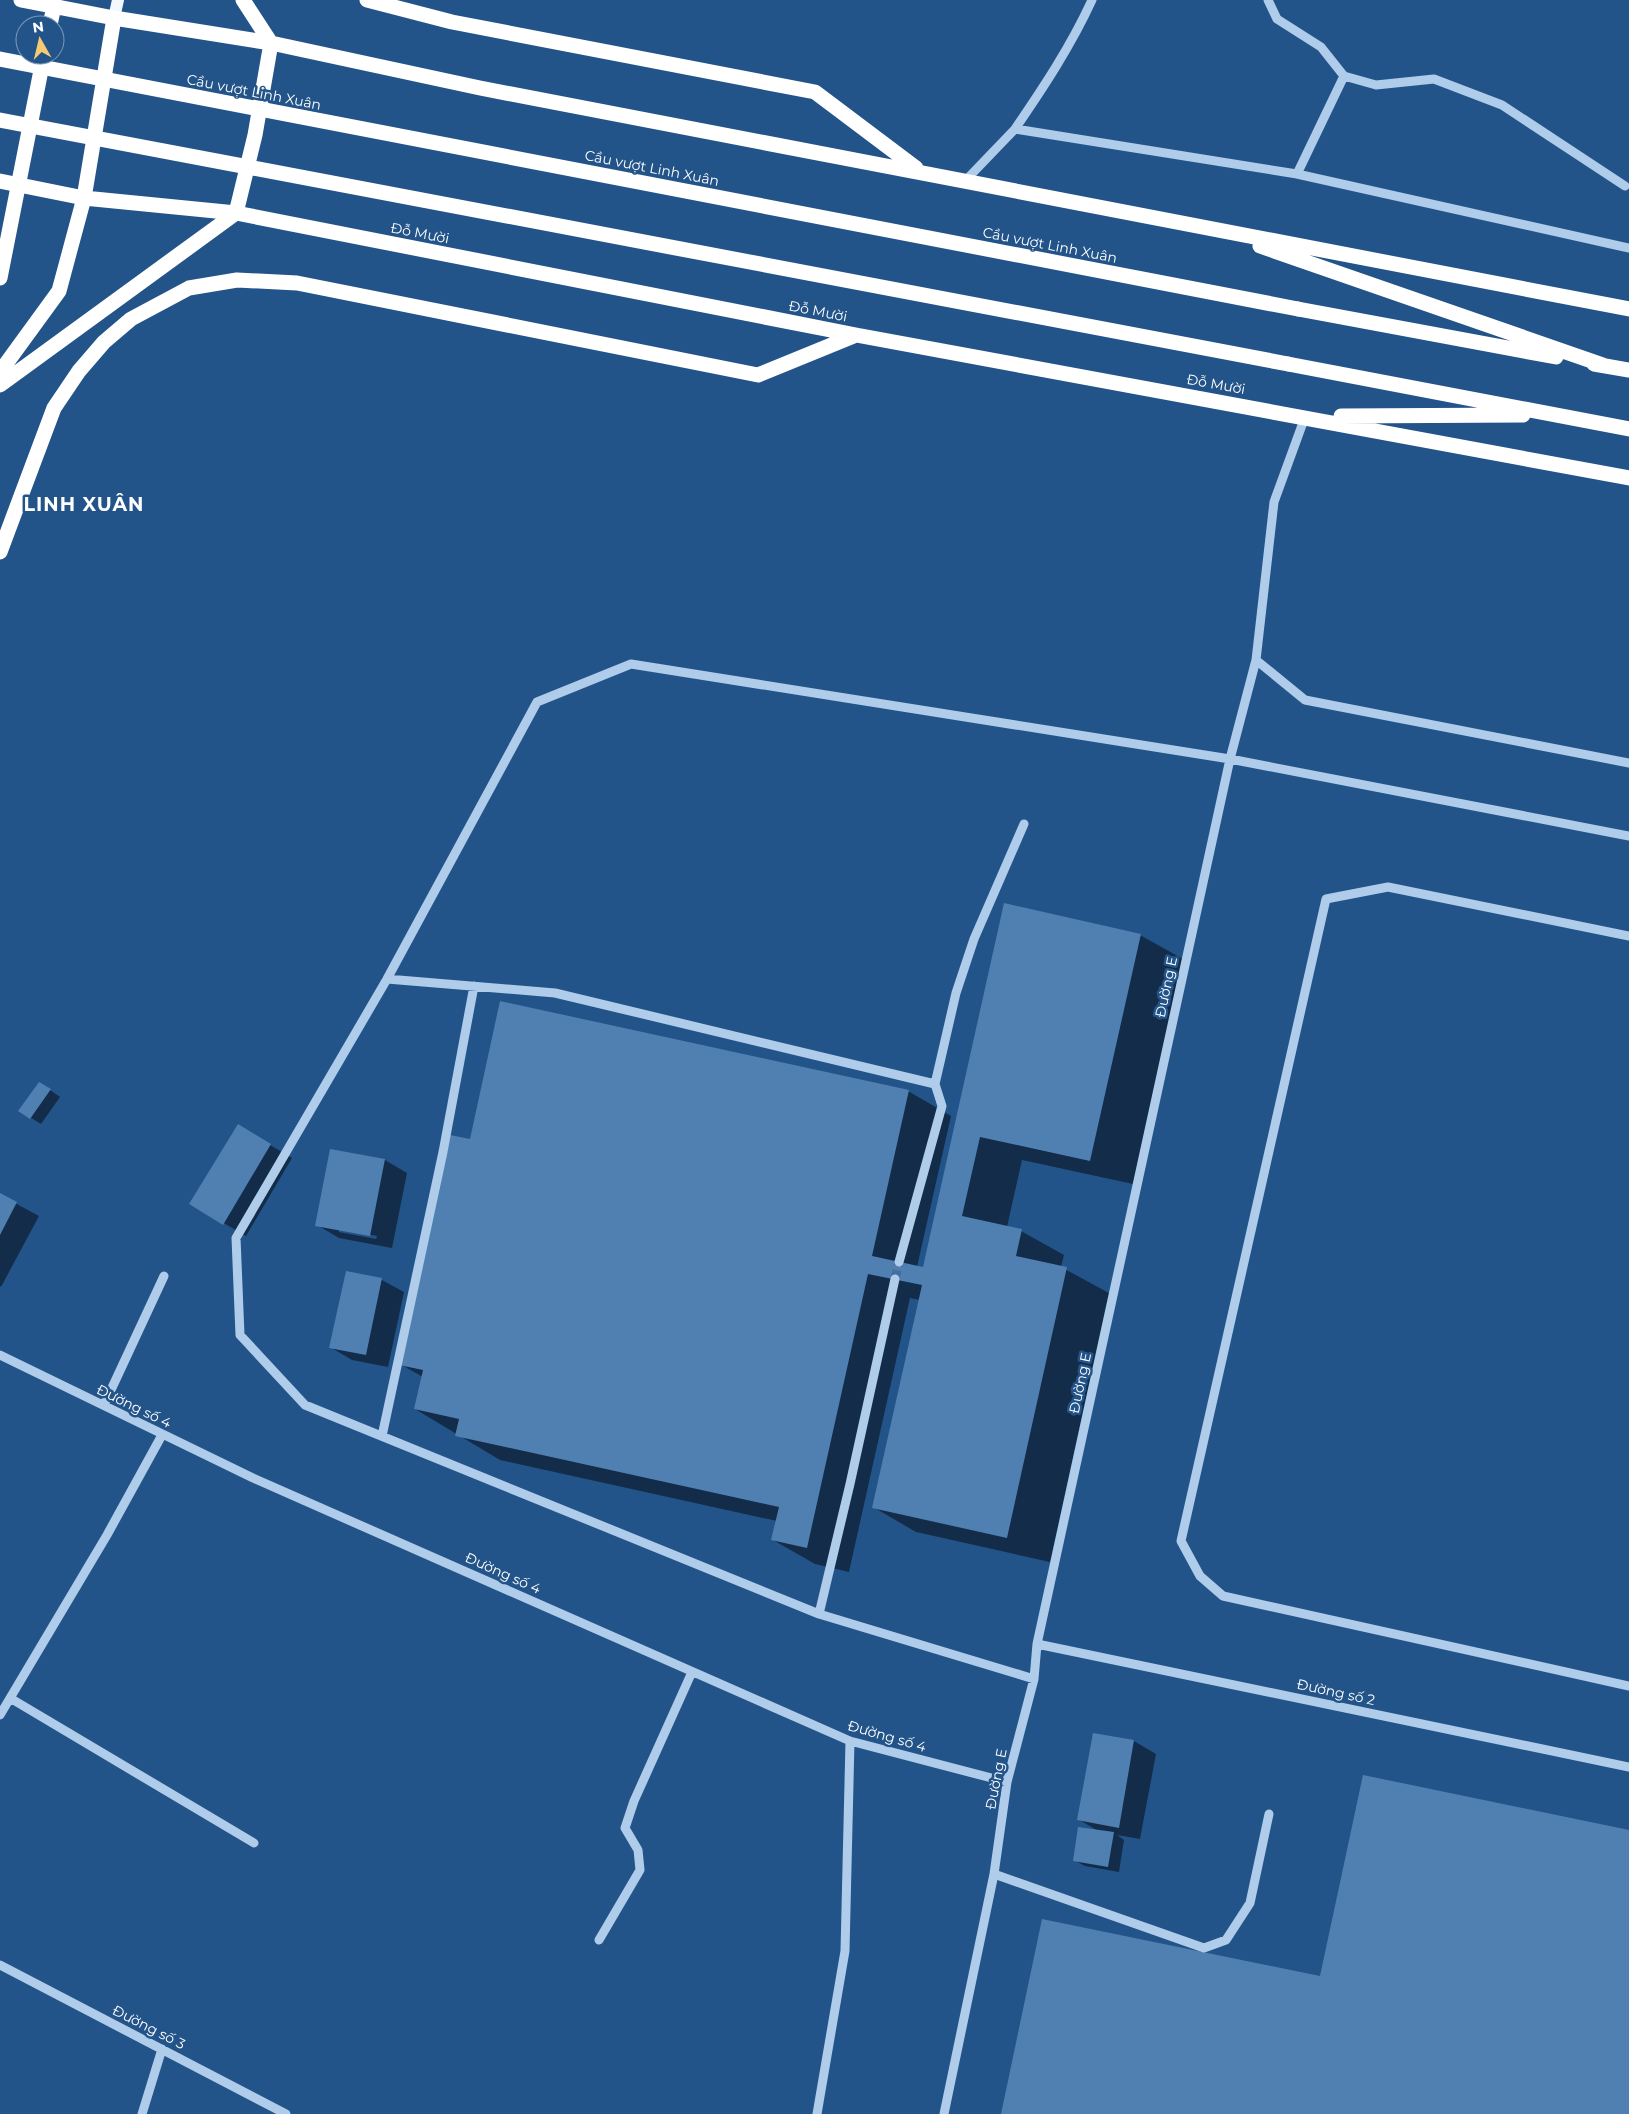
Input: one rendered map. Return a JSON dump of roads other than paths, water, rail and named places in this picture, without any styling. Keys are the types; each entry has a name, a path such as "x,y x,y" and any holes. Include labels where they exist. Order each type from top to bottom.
{"highway":[{"path":"21,0 55,3 114,18 271,43 480,88 920,171 1629,309"},
{"path":"0,384 236,213 255,135 271,43 243,0"},
{"path":"367,0 452,22 815,92 920,171"},
{"path":"0,372 59,291 84,198 114,18"},
{"name":"Cầu vượt Linh Xuân","path":"0,60 1298,309 1603,365"},
{"path":"0,278 42,65"},
{"path":"0,120 1629,429"},
{"name":"Đỗ Mười","path":"0,181 84,198 236,213 856,335 1629,478"},
{"path":"1211,229 1603,365 1629,370"},
{"path":"0,552 54,408 79,371 104,342 131,319 188,288 237,280 297,283 758,375 856,335"},
{"path":"1305,417 1559,415"}],"main road":[{"path":"114,18 118,0"}],"street":[{"path":"966,180 1015,129 1072,38 1092,0"},
{"path":"1268,0 1277,20 1321,47 1344,76 1376,85 1434,79 1502,105 1624,186"},
{"path":"1297,174 1344,76"},
{"path":"1015,129 1297,174 1629,248"},
{"name":"Đường E","path":"944,2114 994,1874 1007,1782 1034,1678 1037,1644 1230,759 1256,660 1274,502 1305,417"},
{"path":"1256,660 1305,700 1629,763"},
{"path":"1034,1678 818,1614 305,1405 240,1334 236,1238 386,979 537,702 631,664 1230,759 1629,836"},
{"path":"899,1262 942,1106 935,1084 959,984 974,940 1024,824"},
{"path":"1629,936 1388,887 1326,899 1181,1541 1200,1576 1222,1596 1629,1686"},
{"path":"386,979 555,993 935,1084"},
{"path":"382,1436 443,1152 474,986"},
{"path":"104,1405 164,1276"},
{"path":"818,1614 850,1484 895,1279"},
{"name":"Đường số 4","path":"0,1355 262,1482 850,1741 1007,1782"},
{"path":"0,1715 107,1535 162,1435"},
{"name":"Đường số 2","path":"1037,1644 1629,1767"},
{"path":"599,1940 640,1870 638,1850 625,1828 634,1801 692,1672"},
{"path":"10,1698 254,1842"},
{"path":"817,2114 845,1951 850,1741"},
{"path":"994,1874 1204,1948 1226,1940 1250,1903 1269,1814"},
{"name":"Đường số 3","path":"0,1965 286,2114"},
{"path":"142,2114 162,2049"}],"tunnel":[{"path":"895,1279 899,1262"}],"district":[{"name":"LINH XUÂN","path":"84,504"}]}
